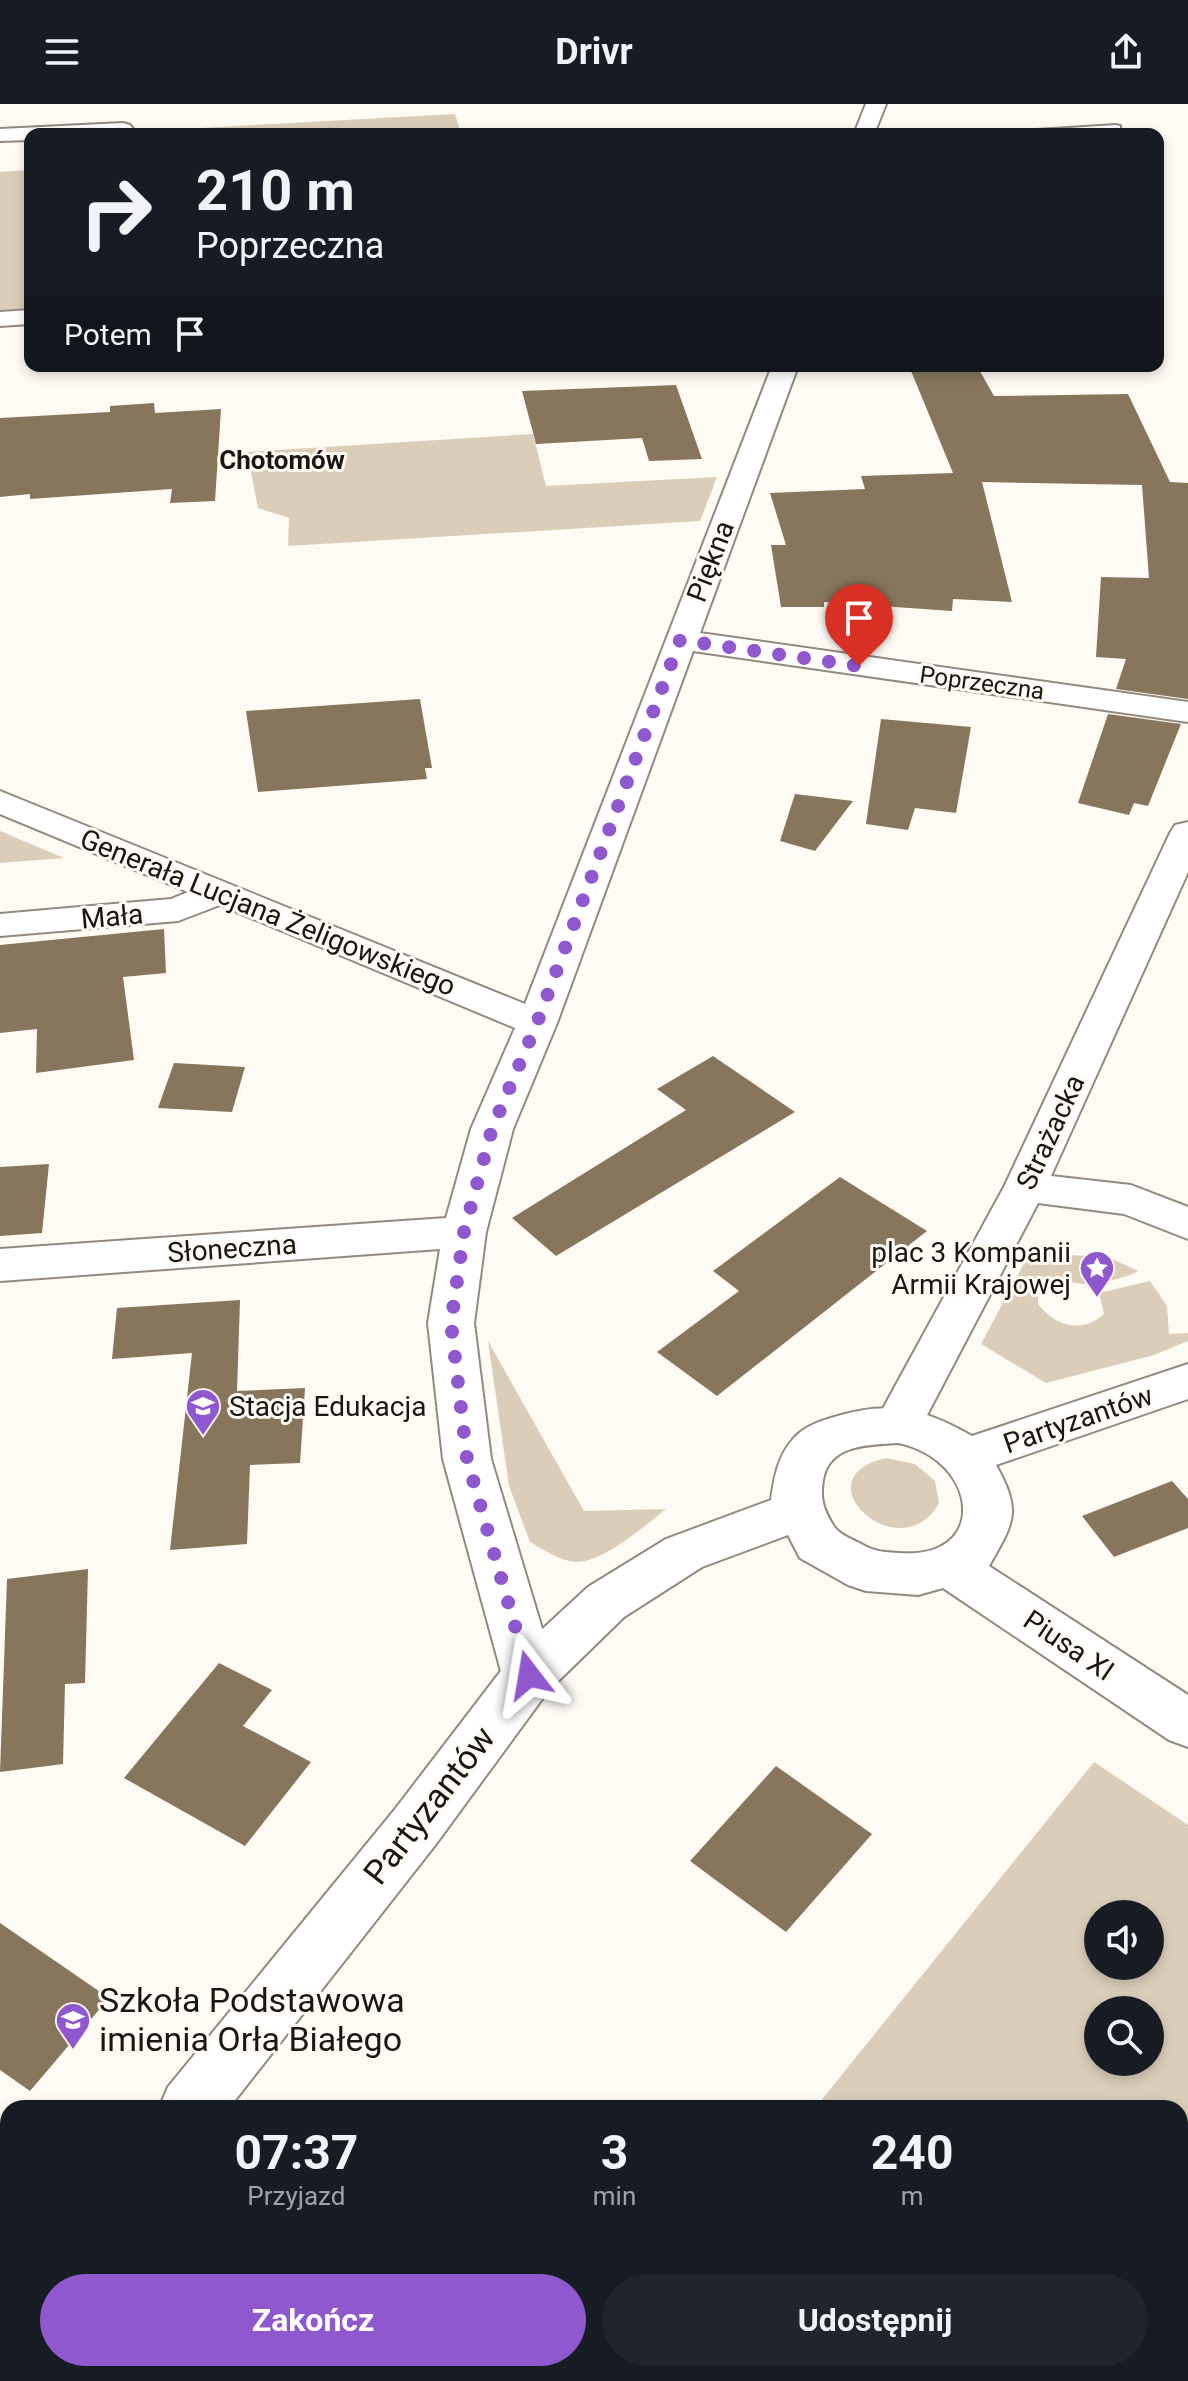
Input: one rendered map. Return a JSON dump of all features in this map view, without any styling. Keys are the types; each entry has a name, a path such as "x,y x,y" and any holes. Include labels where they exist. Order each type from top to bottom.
{"street":[{"path":"866,128 876,104"},
{"path":"0,135 24,134"},
{"path":"0,319 24,317"},
{"name":"Piękna","path":"529,1675 467,1459 451,1323 464,1232 492,1129 537,1023 783,372"},
{"name":"Poprzeczna","path":"680,640 1188,712"},
{"name":"Generała Lucjana Żeligowskiego","path":"3,805 537,1023"},
{"name":"Strażacka","path":"898,1425 1025,1187 1188,833"},
{"name":"Mała","path":"0,925 178,910 219,892"},
{"path":"1025,1187 1131,1200 1188,1224"},
{"name":"Słoneczna","path":"0,1265 464,1232"},
{"name":"Partyzantów","path":"967,1456 1188,1381"},
{"path":"898,1425 923,1430 967,1456 985,1490 988,1523 971,1552 949,1566 918,1575 866,1571 818,1544 797,1511 795,1503 802,1463 820,1443 853,1428 898,1425"},
{"name":"Partyzantów","path":"196,2100 416,1826 529,1675 606,1602 684,1553 797,1511"},
{"name":"Piusa XI","path":"949,1566 1188,1724"}],"shaded area":[{"path":"455,114 459,128 199,128"},
{"path":"24,170 24,312 0,314 0,172"},
{"path":"533,434 546,486 717,477 700,521 288,546 289,518 258,508 247,452"},
{"path":"0,831 64,858 0,863"},
{"name":"plac 3 Kompanii Armii Krajowej","path":"1035,1243 1052,1254 1108,1257 1138,1271 1095,1283 1049,1283 1038,1294 1038,1304 1053,1318 1070,1325 1087,1324 1104,1314 1099,1293 1150,1281 1167,1306 1169,1334 1188,1333 1188,1341 1154,1355 1046,1383 981,1344"},
{"path":"488,1341 584,1511 666,1509 623,1542 586,1561 563,1559 530,1542 509,1486"},
{"path":"886,1458 915,1464 935,1481 939,1503 922,1522 902,1528 882,1524 865,1514 854,1499 851,1483 861,1469"},
{"path":"1094,1762 1188,1825 1188,2100 821,2100"}],"building":[{"path":"911,372 980,372 994,396 1128,394 1170,482 1188,483 1188,699 1116,689 1126,659 1096,657 1101,577 1149,578 1142,485 982,482 1012,602 953,599 952,611 824,602 824,607 781,607 771,545 786,545 770,493 865,489 861,476 953,473"},
{"path":"676,385 702,459 649,461 642,438 536,444 522,391"},
{"path":"154,403 155,413 221,409 215,501 170,503 172,489 30,499 30,494 0,497 0,418 110,412 110,406"},
{"path":"420,699 432,768 425,768 427,779 258,792 246,711"},
{"path":"1108,714 1181,724 1148,806 1134,803 1129,815 1078,803"},
{"path":"881,719 971,727 956,813 915,808 908,830 866,824"},
{"path":"795,794 853,801 815,851 780,841"},
{"path":"164,929 166,973 123,977 134,1060 36,1073 37,1029 0,1033 0,945"},
{"path":"713,1056 795,1112 556,1256 512,1218 686,1110 657,1089"},
{"path":"174,1063 245,1067 232,1112 158,1108"},
{"path":"49,1164 42,1233 0,1236 0,1167"},
{"path":"840,1177 927,1231 717,1396 657,1352 739,1291 713,1271"},
{"path":"240,1300 237,1391 305,1388 300,1463 250,1465 247,1544 170,1550 192,1353 112,1359 117,1308"},
{"path":"1172,1481 1188,1499 1188,1528 1114,1557 1082,1516"},
{"path":"88,1569 85,1683 65,1684 63,1764 0,1772 7,1579"},
{"path":"219,1663 272,1690 243,1726 311,1762 245,1846 124,1778"},
{"path":"776,1766 872,1834 786,1932 690,1861"},
{"path":"0,1923 109,1998 30,2091 0,2070"}],"place":[{"name":"plac 3 Kompanii Armii Krajowej","path":"1097,1299"},
{"name":"Stacja Edukacja","path":"203,1437"},
{"name":"Szkoła Podstawowa imienia Orła Białego","path":"73,2051"}],"district":[{"name":"Chotomów","path":"282,460"}],"route":[{"path":"529,1675 467,1459 451,1323 464,1232 492,1129 537,1023 680,640 859,666"}]}
